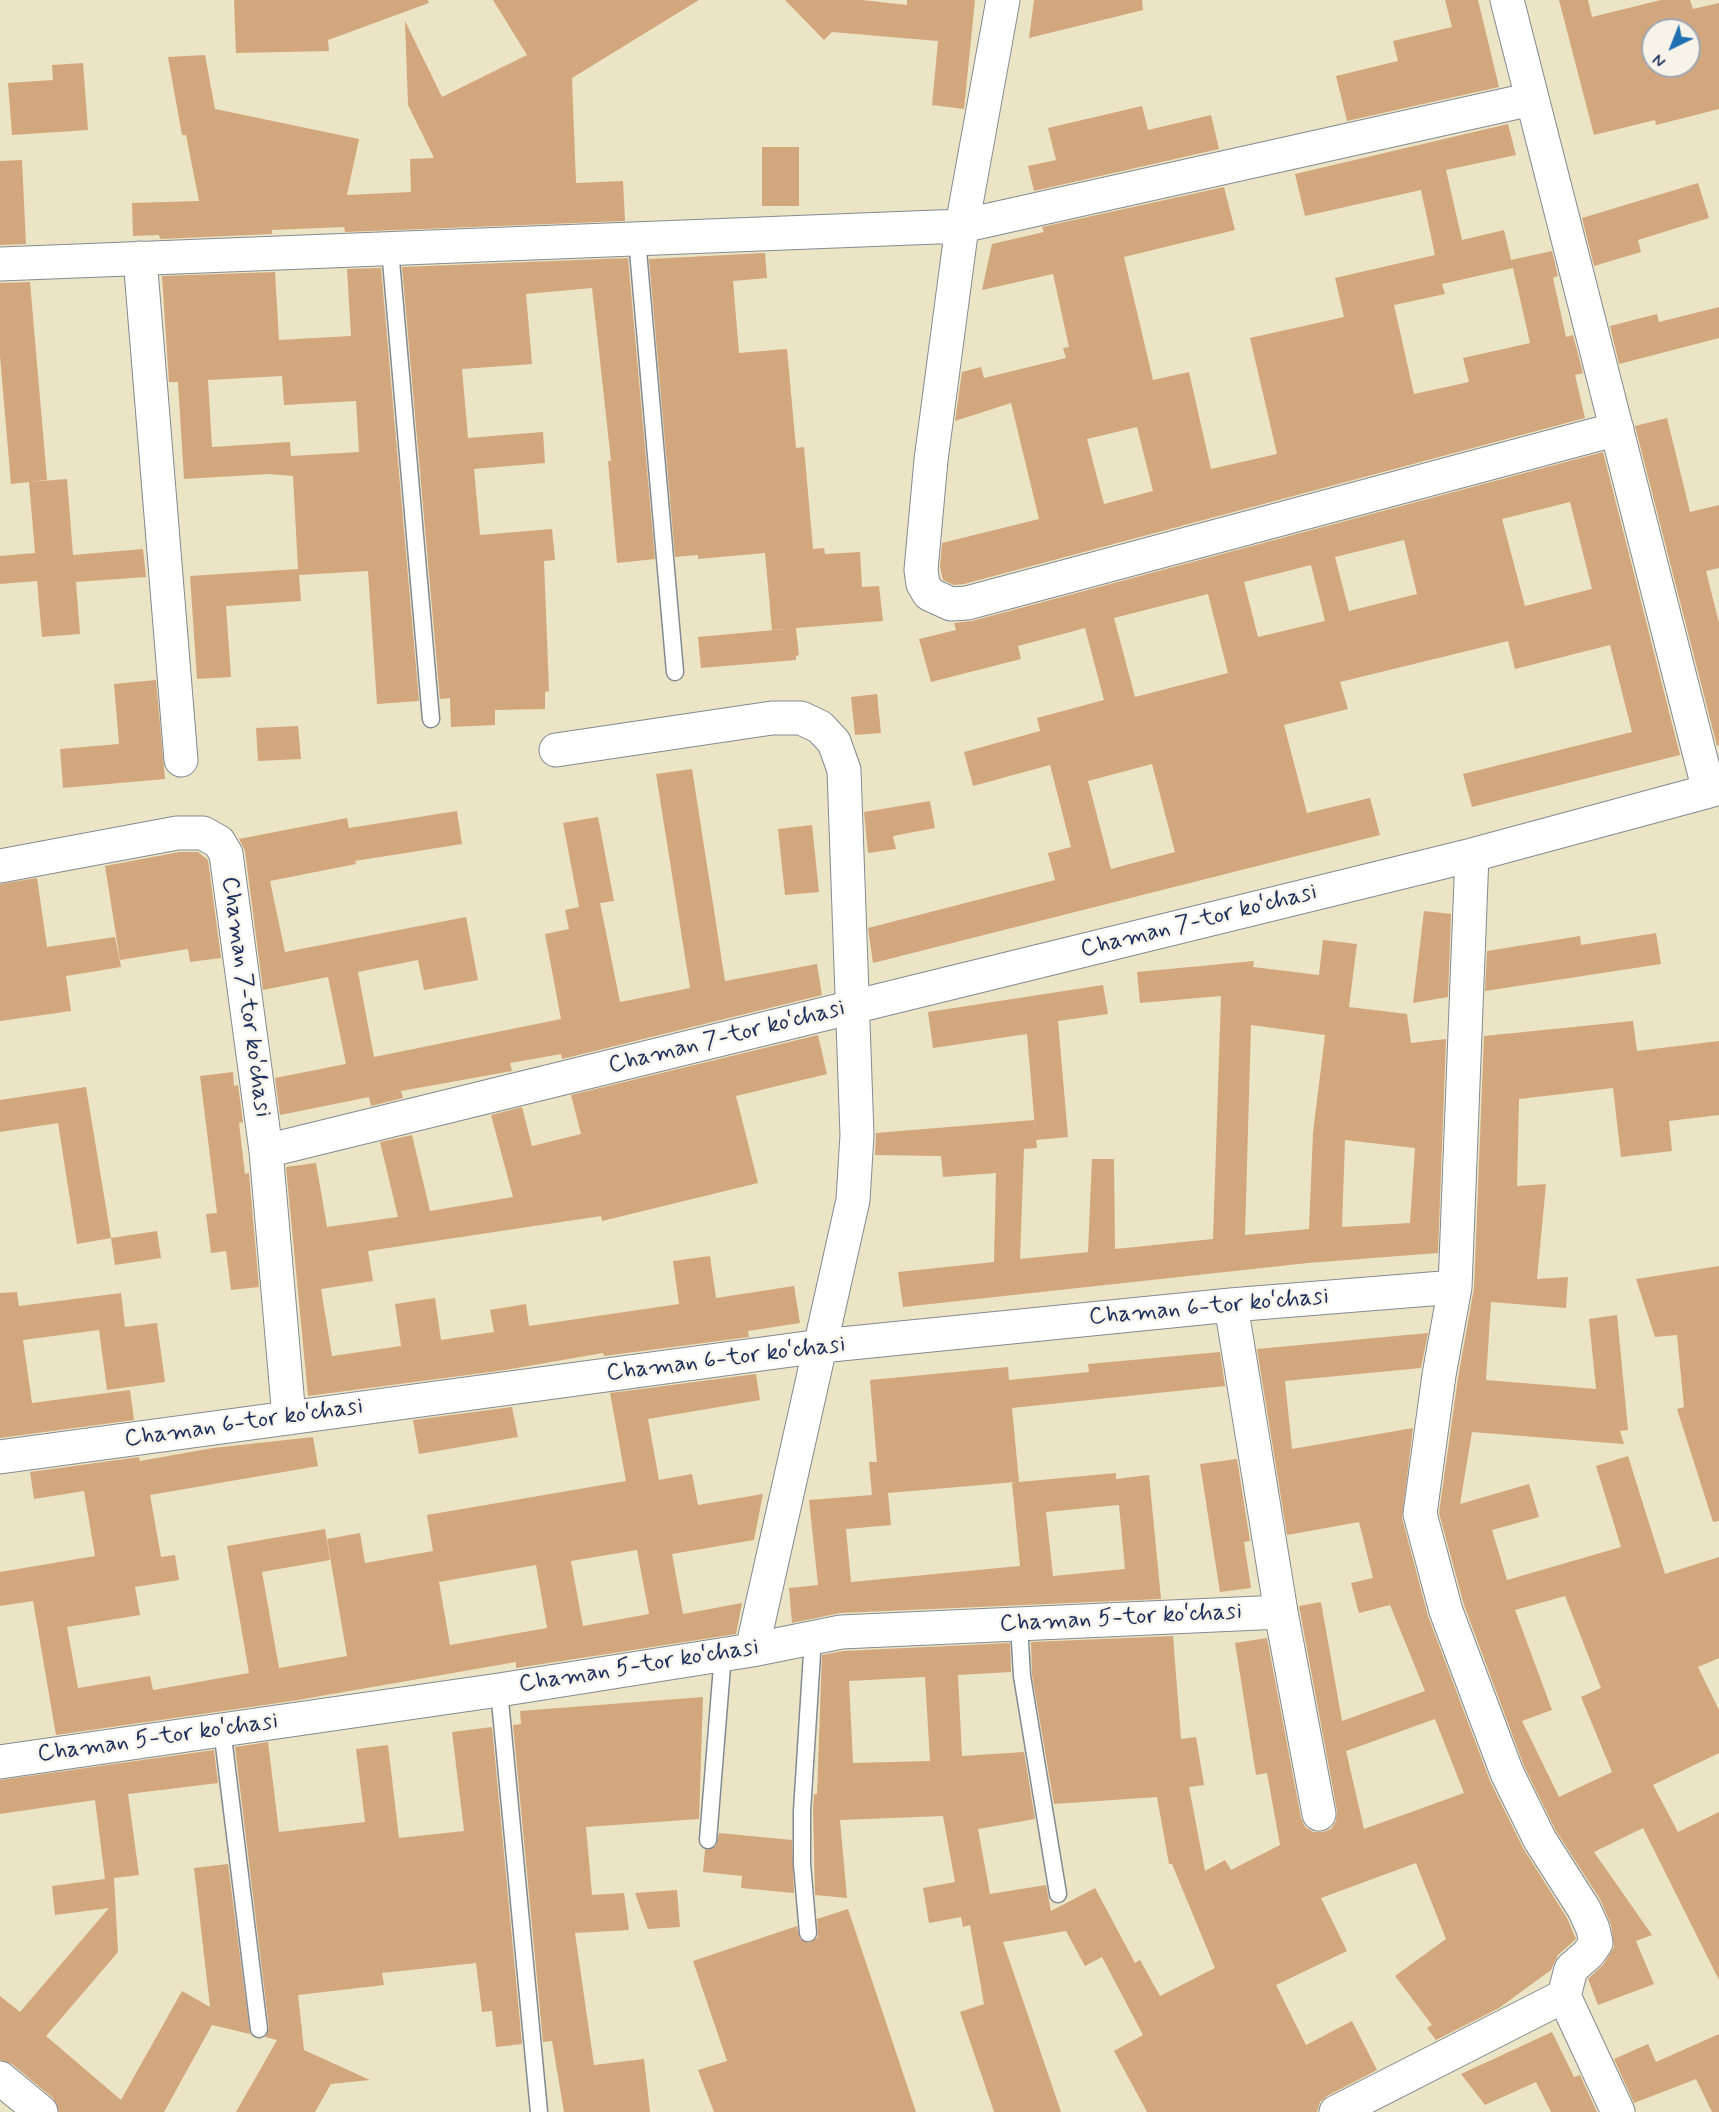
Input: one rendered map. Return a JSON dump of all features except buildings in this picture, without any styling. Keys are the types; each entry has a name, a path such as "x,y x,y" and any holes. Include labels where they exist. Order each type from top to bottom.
{"street":[{"path":"1003,0 962,226 932,460 921,570 923,584 929,594 939,601 967,603 1617,429"},
{"path":"1507,0 1617,429 1714,789"},
{"path":"0,264 962,226 1532,99"},
{"path":"140,258 181,760"},
{"path":"556,750 772,718 801,718 820,728 834,742 844,770 857,1135 853,1200 821,1346 737,1652"},
{"name":"Chaman 7-tor koʻchasi","path":"0,866 177,833 203,833 219,842 226,855 266,1151 1472,855 1714,789"},
{"path":"1472,855 1455,1287 1439,1375 1420,1514 1424,1539 1446,1611 1508,1773 1540,1840 1593,1929 1596,1942 1588,1954 1571,1970 1564,1995 1618,2112"},
{"path":"266,1151 289,1418"},
{"name":"Chaman 6-tor koʻchasi","path":"0,1457 821,1346 1231,1305 1455,1287"},
{"path":"1231,1305 1281,1612 1318,1814"},
{"name":"Chaman 5-tor koʻchasi","path":"0,1762 499,1690 737,1652 840,1632 1281,1612"},
{"path":"1336,2112 1564,1995"},
{"path":"0,2078 42,2112"}],"lane":[{"path":"638,239 675,672"},
{"path":"390,249 431,719"},
{"path":"1019,1624 1022,1676 1058,1894"},
{"path":"808,1933 802,1864 802,1810 813,1638"},
{"path":"708,1840 737,1652"},
{"path":"499,1690 539,2112"},
{"path":"222,1729 259,2029"}]}
